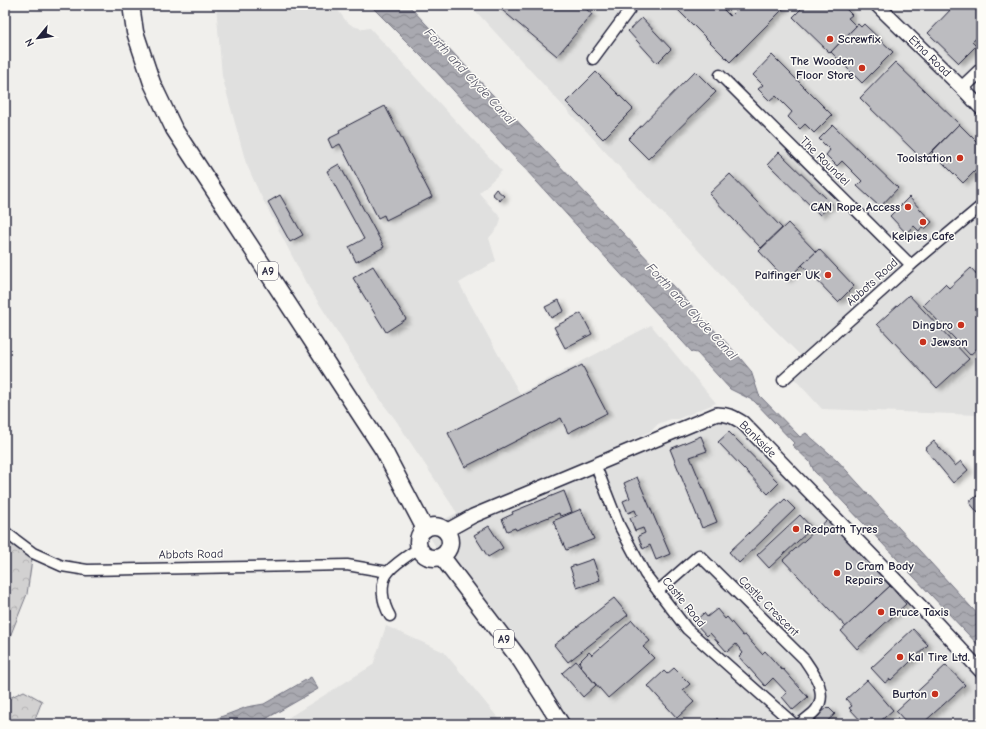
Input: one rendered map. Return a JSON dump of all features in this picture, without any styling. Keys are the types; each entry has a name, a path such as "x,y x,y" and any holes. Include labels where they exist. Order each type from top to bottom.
{"main road":[{"name":"A9","path":"131,5 134,32 152,83 174,128 384,451 425,529"},
{"path":"436,526 441,527 446,531 451,542 450,548 442,557 431,559 426,557 419,548 419,537 425,529 436,526"},
{"name":"A9","path":"442,557 521,661 561,724"}],"street":[{"path":"593,58 633,5"},
{"name":"Etna Road","path":"877,5 981,108"},
{"path":"962,88 981,70"},
{"name":"The Roundel","path":"720,75 911,265"},
{"name":"Abbots Road","path":"783,380 911,265 981,206"},
{"name":"Bankside","path":"446,531 473,516 595,464 717,414 727,414 735,417 743,423 909,594 981,671"},
{"name":"Castle Road","path":"595,464 619,525 646,574 687,629 794,724"},
{"name":"Abbots Road","path":"5,532 33,553 62,566 87,570 114,568 347,565 388,572"},
{"path":"390,616 385,607 382,595 388,572 419,548"},
{"name":"Castle Crescent","path":"658,591 699,555 804,659 815,674 820,688 820,700 817,709 800,724"}],"shaded area":[{"path":"216,5 334,5 346,21 353,26 363,29 370,28 502,171 479,193 501,218 499,226 489,238 496,261 459,283 520,394 651,325 716,403 678,419 671,419 658,424 651,431 627,442 630,449 727,414 981,671 981,724 561,724 442,557 425,529 457,513 395,419 384,405 306,283 259,192 246,163 222,76"},
{"path":"470,5 981,5 981,70 963,88 981,108 981,412 978,415 822,409 790,374 805,360 754,309 636,185"},
{"path":"386,626 444,652 503,724 278,724 373,665"}],"green space":[{"path":"5,532 33,553 27,594 5,649"},
{"path":"24,691 42,701 33,724 5,724 5,700"}],"water":[{"name":"Forth and Clyde Canal","path":"370,5 408,5 735,352 751,371 759,395 800,437 806,433 837,460 981,618 981,648 814,471 810,462 792,445 794,443 754,401 730,389 697,353 692,352 433,68"},
{"path":"311,677 318,689 257,724 202,724 247,707 264,704"}],"building":[{"path":"496,5 581,5 592,14 557,56"},
{"path":"673,5 719,5 730,16 741,5 787,5 730,62"},
{"name":"Screwfix","path":"805,5 834,5 836,7 838,5 842,5 852,15 848,18 856,26 830,53 793,17"},
{"path":"955,5 981,5 981,34 972,42 976,46 959,63 928,33"},
{"path":"642,18 671,49 657,63 628,31"},
{"name":"The Wooden Floor Store","path":"858,24 861,27 864,24 893,52 862,83 831,52"},
{"path":"772,55 832,115 814,133 805,124 800,129 788,117 792,112 776,96 770,101 758,89 763,85 753,75"},
{"path":"895,62 959,124 923,160 860,98"},
{"path":"695,71 716,92 648,159 628,139"},
{"path":"596,72 633,109 603,139 566,102"},
{"path":"385,106 432,197 386,220 384,215 378,218 340,144 332,148 328,139 340,133 339,130"},
{"name":"Toolstation","path":"959,124 981,146 981,165 963,183 932,152"},
{"path":"833,125 898,188 880,207 857,186 862,181 842,161 837,166 826,155 830,150 819,139"},
{"path":"779,152 832,204 820,215 768,164"},
{"path":"339,164 384,247 356,262 349,247 364,239 327,171"},
{"path":"730,174 782,228 761,248 709,194"},
{"path":"496,189 504,196 500,201 492,194"},
{"path":"280,195 303,235 290,242 268,202"},
{"name":"CAN Rope Access","path":"909,197 932,222 925,229 922,227 919,231 914,226 906,233 890,216"},
{"path":"788,223 816,252 786,280 759,251"},
{"name":"Palfinger UK","path":"819,249 854,286 838,302 802,265"},
{"path":"373,266 406,319 386,332 353,278"},
{"name":"Dingbro","path":"971,268 981,279 981,345 970,355 923,305 945,284 949,288"},
{"path":"981,268 981,279 976,273"},
{"name":"Jewson","path":"909,295 969,359 937,388 877,324"},
{"path":"559,300 564,311 551,318 545,307"},
{"path":"581,313 592,334 565,348 554,327"},
{"path":"582,365 607,413 568,433 561,418 465,467 448,433"},
{"path":"729,432 779,483 768,494 718,442"},
{"path":"701,436 707,451 690,457 717,522 702,528 670,449"},
{"path":"934,441 955,466 961,461 968,470 953,483 925,449"},
{"path":"637,477 670,554 656,560 650,545 643,549 638,536 645,533 643,528 635,531 630,518 637,515 635,510 628,513 623,501 630,498 624,483"},
{"path":"564,491 572,512 560,516 559,513 516,530 515,528 507,531 502,519 513,514 512,512"},
{"path":"978,495 981,499 981,510 978,513 969,502"},
{"path":"785,499 795,509 739,563 729,552"},
{"path":"581,509 594,539 566,550 553,521"},
{"path":"800,515 812,528 769,568 757,555"},
{"name":"D Cram Body Repairs","path":"828,519 890,586 846,627 783,560"},
{"path":"489,526 503,548 488,557 474,535"},
{"path":"593,559 600,580 577,588 570,567"},
{"name":"Bruce Taxis","path":"890,586 906,604 857,649 841,631"},
{"path":"614,598 628,615 568,662 554,645"},
{"path":"717,609 725,619 727,617 743,636 745,635 762,654 765,651 808,697 793,710 782,697 787,693 773,678 765,686 739,657 743,653 736,644 727,652 710,633 707,636 694,622 704,613 707,617"},
{"path":"632,620 650,641 643,647 654,658 608,698 580,666 581,665 579,662 589,652 592,655"},
{"name":"Kal Tire Ltd.","path":"913,629 928,645 891,680 890,679 885,683 871,668"},
{"path":"576,661 596,685 583,697 562,673"},
{"name":"Burton","path":"946,665 965,685 922,724 908,724 896,711"},
{"path":"674,668 690,684 683,690 694,702 677,718 648,686 664,671 667,674"},
{"path":"867,680 893,710 877,724 864,724 849,708 852,706 846,699"},
{"path":"828,707 835,714 824,724 817,724 813,720"},
{"path":"717,718 722,724 711,724"}],"place":[{"name":"Screwfix","path":"830,39"},
{"name":"The Wooden Floor Store","path":"862,68"},
{"name":"Toolstation","path":"960,158"},
{"name":"CAN Rope Access","path":"908,207"},
{"name":"Kelpies Cafe","path":"923,222"},
{"name":"Palfinger UK","path":"828,275"},
{"name":"Dingbro","path":"961,325"},
{"name":"Jewson","path":"923,342"},
{"name":"Redpath Tyres","path":"796,529"},
{"name":"D Cram Body Repairs","path":"837,573"},
{"name":"Bruce Taxis","path":"881,612"},
{"name":"Kal Tire Ltd.","path":"900,657"},
{"name":"Burton","path":"935,694"}]}
